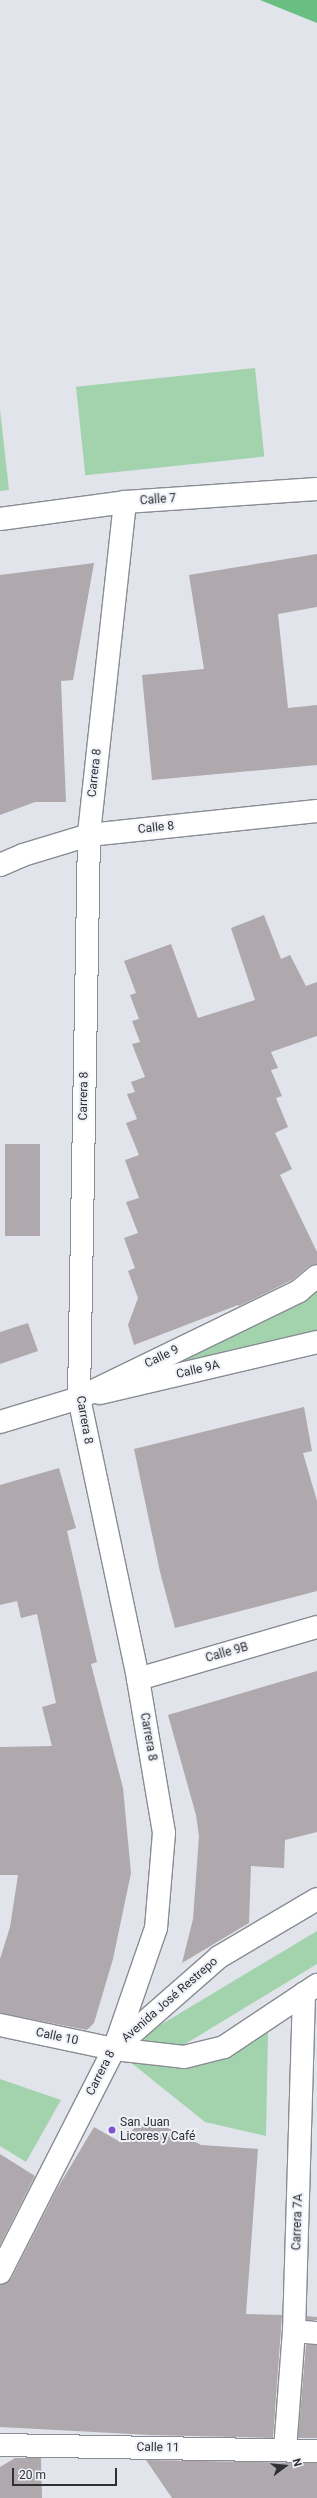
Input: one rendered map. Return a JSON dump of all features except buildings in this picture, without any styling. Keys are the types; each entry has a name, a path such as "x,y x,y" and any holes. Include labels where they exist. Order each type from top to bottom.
{"street":[{"name":"Calle 7","path":"0,519 125,502 317,489"},
{"name":"Carrera 8","path":"0,2273 114,2049 156,1928 164,1833 138,1679 79,1398 89,835 125,502"},
{"name":"Calle 8","path":"0,865 23,855 89,835 317,811"},
{"name":"Calle 9","path":"0,1422 79,1398 299,1291 317,1276"},
{"name":"Calle 9A","path":"79,1398 317,1342"},
{"name":"Calle 9B","path":"138,1679 317,1627"},
{"name":"Avenida José Restrepo","path":"114,2049 219,1957 317,1899"},
{"name":"Avenida José Restrepo","path":"114,2049 184,2057 224,2047 311,1989"},
{"name":"Carrera 7A","path":"285,2450 294,2331 311,1989"},
{"name":"Calle 10","path":"0,2025 114,2049"},
{"path":"294,2331 317,2333"},
{"name":"Calle 11","path":"0,2445 317,2450"}],"green space":[{"path":"260,0 317,0 317,23"},
{"path":"255,368 264,457 85,475 76,387"},
{"path":"0,409 9,490 0,491"},
{"path":"317,1277 317,1342 79,1398"},
{"path":"317,1931 317,1964 167,2055 224,2047 268,2033 266,2136 205,2122 114,2049 140,2049 147,2033"},
{"path":"0,2079 61,2100 26,2162 0,2146"}],"place":[{"name":"San Juan Licores y Café","path":"112,2130"}]}
